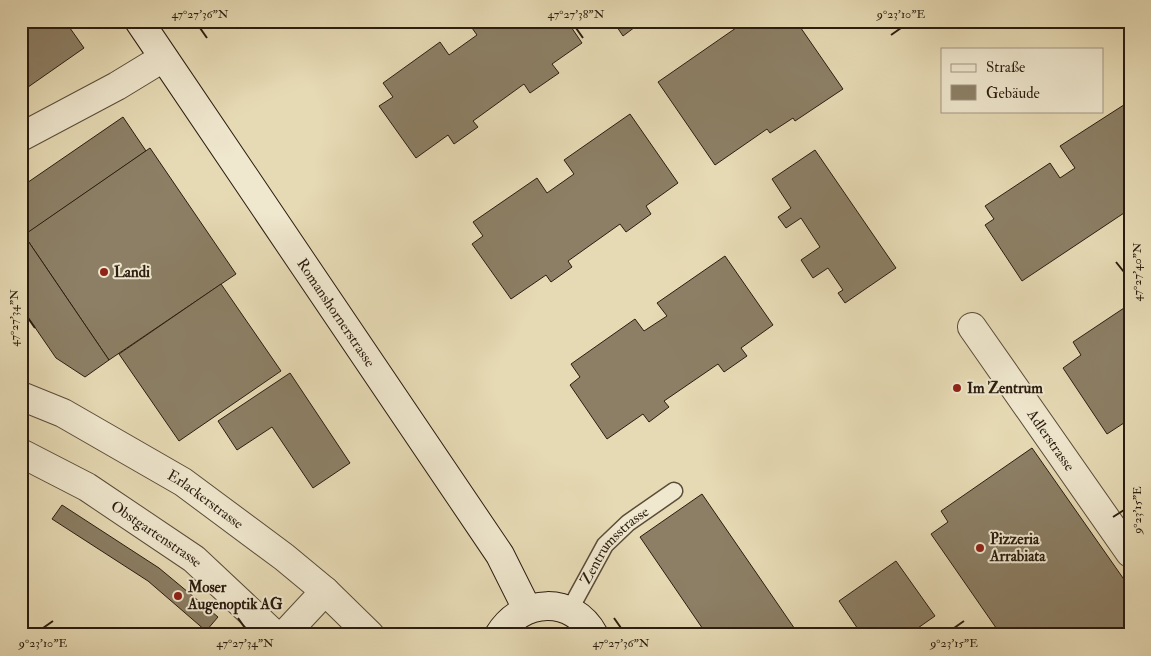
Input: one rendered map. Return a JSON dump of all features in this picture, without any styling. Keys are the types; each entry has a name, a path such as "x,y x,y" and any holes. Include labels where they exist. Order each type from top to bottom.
{"street":[{"name":"Romanshornerstrasse","path":"139,21 162,58 500,555 527,609"},
{"path":"21,137 117,86 162,58"},
{"name":"Adlerstrasse","path":"972,327 1130,553"},
{"name":"Erlackerstrasse","path":"21,396 63,413 183,482 256,534 325,591 370,635"},
{"name":"Obstgartenstrasse","path":"21,453 87,487 194,559 275,635"},
{"path":"284,635 325,591"},
{"path":"499,635 504,626 515,616 527,609 541,606 569,611 581,618 594,635"}],"lane":[{"name":"Zentrumsstrasse","path":"569,611 605,545 628,523 674,491"}],"building":[{"path":"21,21 65,21 84,48 21,92"},
{"path":"467,21 567,21 582,43 552,64 559,73 530,93 524,84 473,121 478,127 454,144 448,135 416,158 379,106 393,97 383,83 440,42 449,55 477,35"},
{"path":"613,21 643,21 623,36"},
{"path":"746,21 796,21 843,89 795,121 793,118 770,133 767,129 715,165 658,82"},
{"path":"1130,101 1130,209 1022,281 985,225 994,219 985,206 1050,163 1060,178 1075,168 1060,146"},
{"path":"630,114 678,183 646,206 651,214 626,232 620,224 568,261 572,267 551,282 546,275 511,299 472,244 483,236 473,222 537,178 547,193 574,174 564,160"},
{"path":"123,117 146,151 29,232 21,221 21,187"},
{"path":"150,148 236,274 109,360 24,235"},
{"path":"815,150 896,268 845,303 838,293 843,290 828,268 813,278 801,260 820,247 801,218 786,228 778,217 791,208 772,179"},
{"path":"24,235 109,360 85,377 56,358 21,307 21,237"},
{"path":"725,256 773,325 741,348 747,356 724,372 718,364 664,401 669,407 649,422 643,414 607,439 570,385 580,377 571,364 635,319 644,331 667,316 657,303"},
{"path":"221,284 281,371 179,441 119,354"},
{"path":"1130,304 1130,419 1107,434 1063,368 1081,355 1073,342"},
{"path":"290,373 350,463 313,488 272,427 237,450 218,421"},
{"path":"1032,448 1130,588 1130,635 1001,635 931,534 948,522 941,511"},
{"path":"702,494 799,635 707,635 640,537"},
{"path":"62,505 159,568 218,617 206,631 148,581 52,519"},
{"path":"896,561 935,616 908,635 862,635 839,601"}],"place":[{"name":"Landi","path":"104,272"},
{"name":"Im Zentrum","path":"957,388"},
{"name":"Pizzeria Arrabiata","path":"980,548"},
{"name":"Moser Augenoptik AG","path":"178,596"}]}
